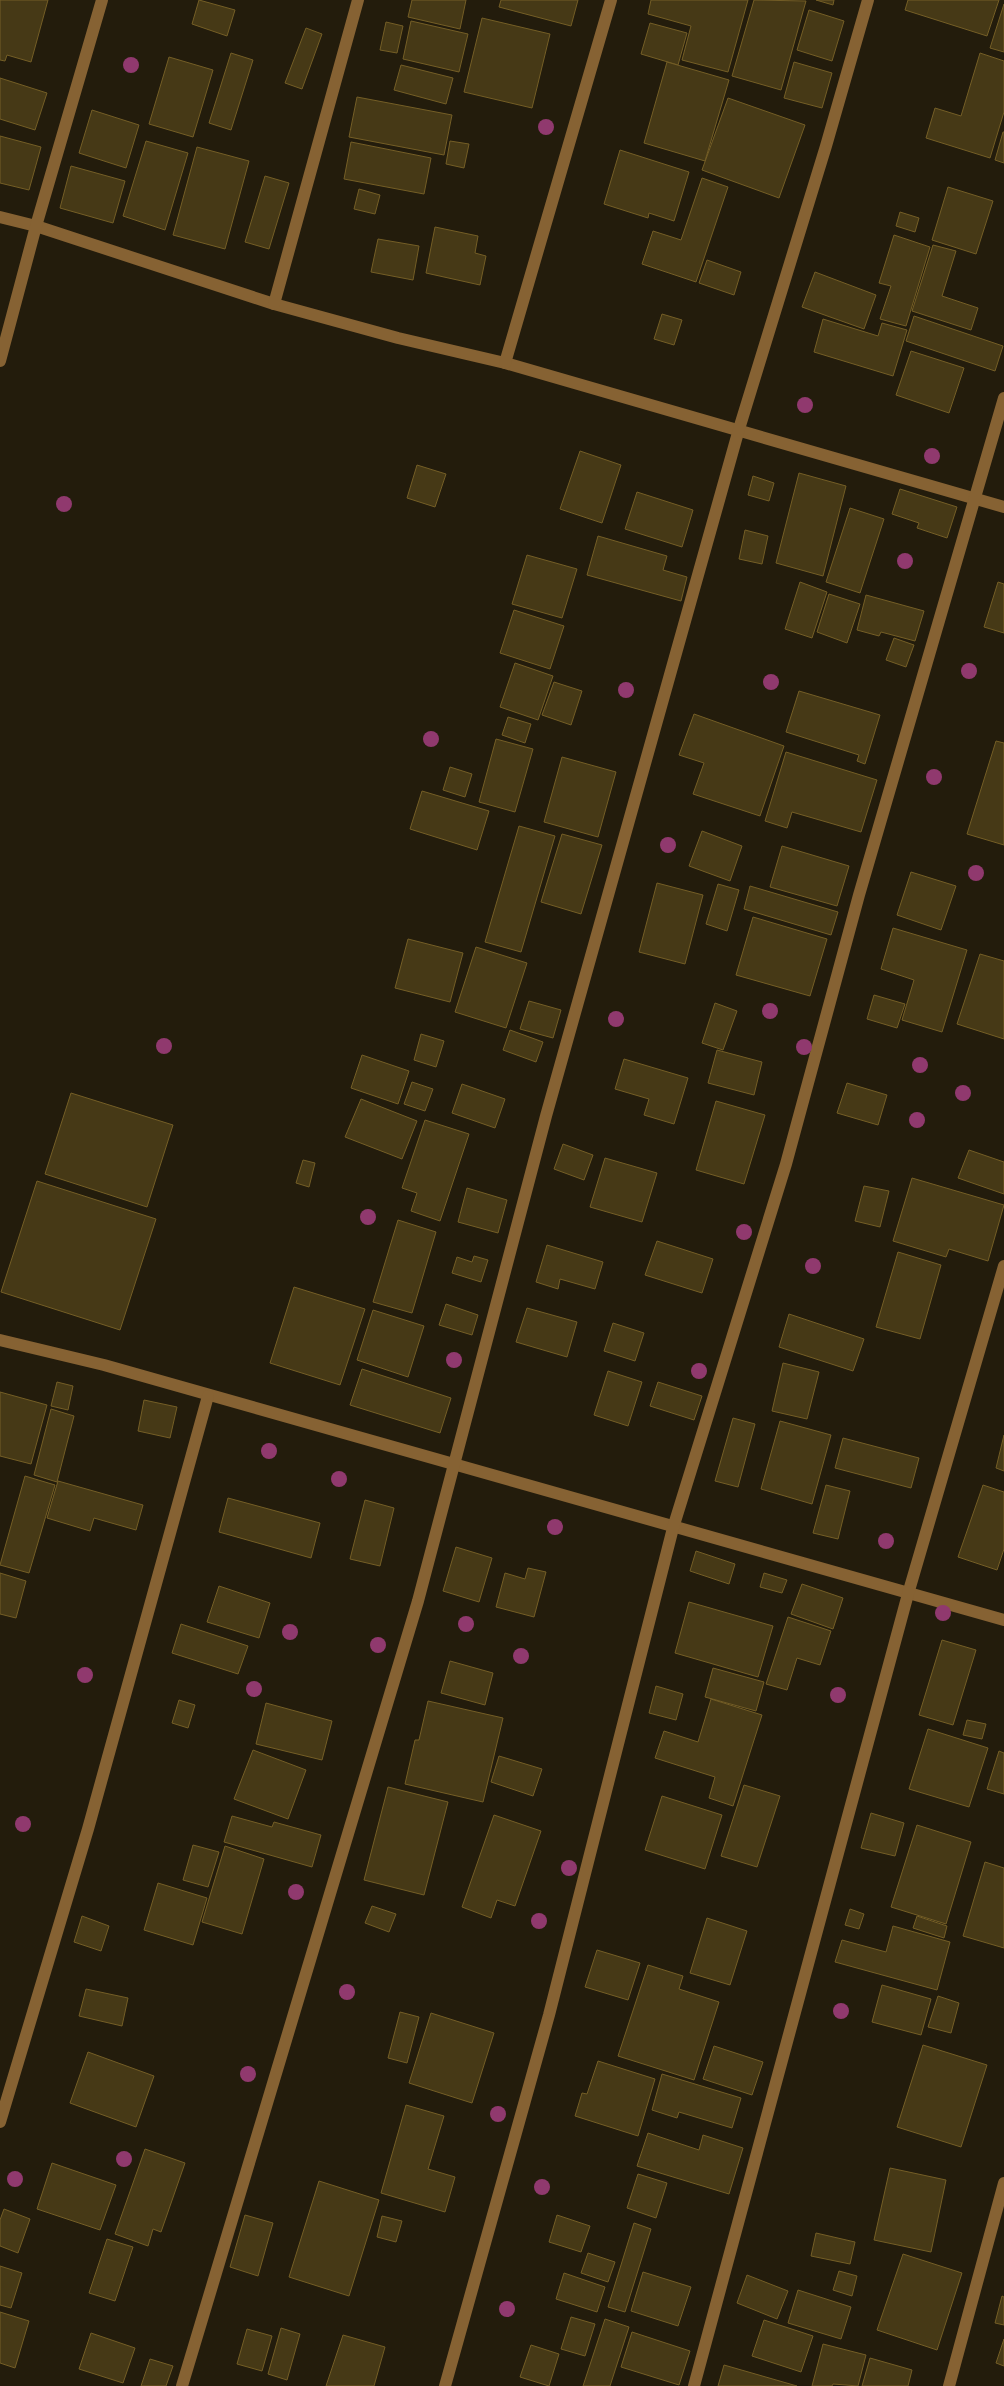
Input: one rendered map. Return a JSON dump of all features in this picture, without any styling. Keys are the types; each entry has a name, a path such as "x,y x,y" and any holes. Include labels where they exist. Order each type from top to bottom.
{"street":[{"path":"0,361 36,226 102,0"},
{"path":"274,304 358,0"},
{"path":"506,363 611,0"},
{"path":"182,2386 418,1601 546,1116 739,429 826,146 868,0"},
{"path":"0,217 36,226 274,304 398,338 506,363 1004,507"},
{"path":"445,2386 549,2015 673,1528 786,1164 859,895 1004,398"},
{"path":"694,2386 908,1594 1004,1266"},
{"path":"0,1340 104,1365 673,1528 1004,1620"},
{"path":"0,2122 88,1829 208,1396"},
{"path":"949,2386 1004,2183"}],"building":[{"path":"0,0 48,0 31,62 7,55 5,61 0,60"},
{"path":"199,0 235,10 227,36 192,24"},
{"path":"412,0 466,0 460,29 408,17"},
{"path":"501,0 578,0 571,26 499,7"},
{"path":"651,0 748,0 728,72 682,60 691,26 648,14"},
{"path":"754,0 806,1 781,90 732,76"},
{"path":"816,0 834,0 833,5"},
{"path":"908,0 999,0 987,36 905,10"},
{"path":"1004,4 1004,52 990,48"},
{"path":"809,10 844,21 832,61 797,50"},
{"path":"482,18 550,34 532,108 464,92"},
{"path":"411,21 468,34 459,72 403,59"},
{"path":"386,22 403,26 397,53 380,50"},
{"path":"650,23 687,33 678,65 641,54"},
{"path":"306,28 322,34 302,89 285,83"},
{"path":"231,53 253,60 231,130 209,123"},
{"path":"980,53 1004,61 1004,112 990,158 926,138 935,108 961,116"},
{"path":"169,57 213,70 193,137 149,124"},
{"path":"667,62 729,80 705,161 644,143"},
{"path":"794,62 832,73 822,108 784,98"},
{"path":"401,65 453,78 446,104 394,90"},
{"path":"0,78 47,93 35,130 0,119"},
{"path":"357,97 452,115 444,155 349,137"},
{"path":"728,98 805,125 779,198 702,170"},
{"path":"92,110 139,125 126,168 79,153"},
{"path":"1004,132 1004,163 995,160"},
{"path":"0,136 41,147 29,190 0,183"},
{"path":"146,141 188,153 165,230 123,216"},
{"path":"450,141 469,144 464,168 446,164"},
{"path":"351,142 431,158 424,194 344,179"},
{"path":"197,147 249,161 225,249 173,235"},
{"path":"620,150 689,172 674,221 649,213 648,218 604,204"},
{"path":"71,166 125,181 113,223 60,208"},
{"path":"265,176 289,183 269,249 245,242"},
{"path":"702,178 728,187 696,282 642,264 653,231 681,240"},
{"path":"948,187 993,201 976,254 932,240"},
{"path":"359,189 380,195 375,214 354,209"},
{"path":"900,212 919,218 915,232 896,226"},
{"path":"435,227 478,236 475,253 486,256 480,285 426,273"},
{"path":"894,235 930,247 906,326 880,319 891,286 879,283"},
{"path":"378,239 419,246 413,280 371,272"},
{"path":"933,245 956,251 942,296 978,308 971,330 912,311"},
{"path":"707,260 741,272 734,295 699,283"},
{"path":"815,272 876,295 864,329 802,307"},
{"path":"662,314 682,320 674,345 654,339"},
{"path":"914,316 1003,346 995,371 906,341"},
{"path":"823,319 878,336 882,323 907,330 893,376 814,352"},
{"path":"911,351 964,368 949,413 896,395"},
{"path":"580,451 621,465 602,523 560,509"},
{"path":"417,465 446,474 435,507 407,498"},
{"path":"799,473 846,486 823,576 776,563"},
{"path":"753,476 774,483 769,501 748,495"},
{"path":"900,489 957,507 947,538 917,528 919,523 892,514"},
{"path":"637,492 693,510 682,547 625,529"},
{"path":"850,508 884,519 860,593 826,582"},
{"path":"745,530 768,536 762,564 739,559"},
{"path":"598,536 667,556 663,570 687,577 681,601 587,575"},
{"path":"527,555 577,569 562,618 512,604"},
{"path":"800,582 827,592 812,638 785,629"},
{"path":"998,582 1004,584 1004,633 984,627"},
{"path":"829,594 860,604 847,643 817,632"},
{"path":"866,595 924,611 915,641 881,632 879,636 857,630"},
{"path":"514,610 564,626 550,669 500,653"},
{"path":"894,638 914,645 906,667 886,660"},
{"path":"515,663 553,676 538,720 500,707"},
{"path":"554,682 582,691 571,725 542,715"},
{"path":"799,691 880,715 865,764 857,761 859,755 786,732"},
{"path":"694,714 784,746 760,816 693,794 704,763 679,755"},
{"path":"508,717 531,724 525,743 502,735"},
{"path":"496,739 533,749 515,812 479,802"},
{"path":"996,741 1004,743 1004,845 967,834"},
{"path":"786,752 877,780 861,832 792,812 787,828 765,821"},
{"path":"562,757 616,772 598,837 544,822"},
{"path":"450,767 472,774 465,797 443,790"},
{"path":"422,791 489,811 477,850 410,829"},
{"path":"519,826 555,836 521,952 485,942"},
{"path":"702,831 742,846 730,881 689,866"},
{"path":"562,834 602,845 581,914 541,902"},
{"path":"782,846 849,866 837,906 770,887"},
{"path":"911,872 956,886 941,930 897,915"},
{"path":"657,883 703,895 685,964 639,952"},
{"path":"718,884 739,890 727,931 706,924"},
{"path":"750,886 838,912 831,935 744,909"},
{"path":"753,917 827,939 810,996 736,975"},
{"path":"893,928 967,950 942,1032 902,1020 914,980 881,969"},
{"path":"408,939 463,953 450,1002 395,988"},
{"path":"476,947 527,963 506,1028 455,1012"},
{"path":"980,954 1004,961 1004,1039 957,1024"},
{"path":"874,995 905,1004 897,1028 867,1019"},
{"path":"529,1001 561,1010 553,1038 520,1029"},
{"path":"715,1003 737,1011 723,1050 702,1043"},
{"path":"510,1030 543,1042 536,1062 503,1050"},
{"path":"421,1034 444,1041 436,1067 414,1060"},
{"path":"717,1050 762,1062 754,1095 708,1083"},
{"path":"362,1055 409,1071 398,1104 351,1088"},
{"path":"624,1059 688,1078 674,1124 644,1115 649,1099 615,1089"},
{"path":"412,1082 433,1089 425,1111 404,1104"},
{"path":"847,1083 887,1095 878,1125 837,1113"},
{"path":"462,1084 505,1099 495,1128 452,1113"},
{"path":"71,1093 173,1125 147,1207 45,1174"},
{"path":"361,1099 417,1121 402,1159 345,1137"},
{"path":"716,1101 765,1115 744,1184 696,1170"},
{"path":"425,1120 469,1134 440,1221 411,1211 417,1193 402,1188"},
{"path":"563,1144 593,1155 584,1180 554,1169"},
{"path":"969,1150 1004,1162 1004,1194 958,1178"},
{"path":"605,1158 657,1173 642,1222 590,1207"},
{"path":"303,1160 315,1163 309,1187 296,1183"},
{"path":"912,1178 1004,1205 988,1261 949,1249 946,1257 893,1241"},
{"path":"37,1181 156,1219 120,1330 1,1292"},
{"path":"864,1186 889,1191 880,1227 855,1221"},
{"path":"467,1188 507,1200 498,1233 458,1222"},
{"path":"398,1220 436,1232 412,1313 373,1302"},
{"path":"657,1241 713,1259 702,1293 645,1275"},
{"path":"547,1245 603,1262 595,1289 560,1279 558,1289 536,1282"},
{"path":"898,1252 941,1265 920,1339 876,1327"},
{"path":"474,1256 488,1260 481,1282 452,1273 457,1257 472,1262"},
{"path":"294,1287 365,1309 340,1385 270,1363"},
{"path":"446,1304 478,1315 472,1335 439,1325"},
{"path":"527,1308 577,1322 567,1357 516,1342"},
{"path":"373,1310 424,1326 408,1377 357,1360"},
{"path":"789,1314 864,1339 853,1371 779,1347"},
{"path":"613,1323 644,1333 635,1361 604,1351"},
{"path":"783,1363 819,1372 807,1419 772,1411"},
{"path":"362,1369 451,1398 440,1433 350,1405"},
{"path":"608,1371 642,1382 628,1426 594,1415"},
{"path":"57,1382 73,1386 68,1410 51,1406"},
{"path":"658,1382 702,1396 694,1420 650,1406"},
{"path":"0,1392 47,1405 31,1464 0,1456"},
{"path":"144,1400 177,1407 170,1438 138,1431"},
{"path":"51,1409 74,1416 57,1482 34,1475"},
{"path":"733,1418 755,1424 738,1487 715,1481"},
{"path":"780,1421 831,1435 812,1504 761,1489"},
{"path":"1004,1435 1004,1471 996,1468"},
{"path":"843,1438 919,1458 911,1488 835,1468"},
{"path":"25,1476 55,1485 29,1573 0,1565"},
{"path":"58,1481 143,1505 136,1530 94,1518 90,1531 47,1518"},
{"path":"826,1485 850,1491 838,1539 813,1533"},
{"path":"983,1485 1004,1492 1004,1549 997,1570 958,1557"},
{"path":"228,1498 320,1523 311,1558 219,1532"},
{"path":"365,1500 394,1508 380,1566 350,1559"},
{"path":"456,1547 492,1558 479,1602 443,1591"},
{"path":"696,1551 735,1564 729,1584 690,1571"},
{"path":"528,1568 546,1572 534,1617 496,1607 505,1573 525,1579"},
{"path":"0,1573 26,1581 16,1618 0,1614"},
{"path":"764,1573 787,1580 782,1593 760,1587"},
{"path":"802,1584 843,1598 833,1629 791,1614"},
{"path":"219,1586 270,1603 259,1638 207,1622"},
{"path":"689,1602 773,1626 758,1677 675,1653"},
{"path":"788,1617 831,1631 820,1665 797,1658 787,1690 766,1684"},
{"path":"181,1624 248,1646 238,1674 172,1653"},
{"path":"942,1640 976,1650 953,1725 919,1715"},
{"path":"450,1661 493,1673 485,1705 441,1693"},
{"path":"713,1668 764,1682 756,1711 705,1697"},
{"path":"656,1686 683,1694 676,1720 649,1713"},
{"path":"711,1699 762,1715 733,1806 709,1798 715,1777 655,1758 664,1731 698,1742"},
{"path":"179,1700 195,1705 188,1728 172,1723"},
{"path":"428,1701 503,1718 483,1802 405,1784 415,1740 419,1740"},
{"path":"266,1703 332,1721 322,1760 256,1744"},
{"path":"967,1720 986,1724 982,1739 963,1735"},
{"path":"928,1729 988,1748 969,1807 909,1789"},
{"path":"253,1750 306,1770 288,1819 234,1799"},
{"path":"999,1751 1004,1753 1004,1794 987,1789"},
{"path":"499,1756 542,1769 533,1796 491,1782"},
{"path":"744,1785 780,1796 757,1867 721,1856"},
{"path":"388,1787 448,1802 424,1895 364,1880"},
{"path":"662,1796 722,1815 705,1869 645,1850"},
{"path":"871,1813 904,1823 895,1856 861,1848"},
{"path":"494,1815 541,1831 515,1906 497,1900 491,1918 462,1907"},
{"path":"232,1816 272,1827 274,1822 321,1835 312,1867 224,1842"},
{"path":"917,1825 971,1842 946,1924 891,1907"},
{"path":"193,1845 219,1852 208,1887 183,1880"},
{"path":"225,1846 264,1859 242,1934 202,1922"},
{"path":"985,1862 1004,1868 1004,1948 963,1936"},
{"path":"158,1883 207,1898 193,1945 144,1930"},
{"path":"372,1906 396,1914 389,1932 365,1923"},
{"path":"850,1909 864,1914 859,1929 845,1925"},
{"path":"82,1916 109,1926 101,1951 74,1942"},
{"path":"917,1916 947,1926 944,1938 913,1928"},
{"path":"707,1918 747,1931 730,1985 690,1973"},
{"path":"893,1926 950,1942 937,1990 835,1962 842,1940 886,1952"},
{"path":"597,1950 640,1963 628,2000 585,1987"},
{"path":"648,1965 683,1976 679,1989 719,2002 694,2080 618,2056"},
{"path":"882,1985 931,1999 921,2035 872,2022"},
{"path":"86,1989 128,1998 122,2026 79,2016"},
{"path":"938,1996 959,2003 951,2033 928,2027"},
{"path":"400,2012 419,2017 407,2063 388,2058"},
{"path":"431,2013 494,2033 472,2103 409,2083"},
{"path":"923,2045 987,2065 961,2147 897,2127"},
{"path":"714,2046 763,2062 752,2095 703,2079"},
{"path":"88,2052 154,2076 136,2127 70,2103"},
{"path":"598,2061 655,2079 638,2136 575,2116 582,2093 587,2094"},
{"path":"662,2074 741,2098 732,2128 679,2112 677,2118 652,2110"},
{"path":"406,2105 444,2116 428,2169 455,2177 445,2212 381,2193"},
{"path":"648,2133 699,2150 703,2135 743,2148 729,2194 637,2166"},
{"path":"145,2149 185,2163 161,2232 153,2229 148,2246 115,2234"},
{"path":"52,2163 116,2185 100,2230 37,2209"},
{"path":"890,2168 946,2180 931,2252 874,2240"},
{"path":"638,2174 667,2183 656,2218 627,2208"},
{"path":"319,2181 379,2200 349,2296 289,2277"},
{"path":"4,2209 30,2219 18,2253 0,2246 0,2220"},
{"path":"245,2215 273,2223 258,2276 230,2267"},
{"path":"557,2215 590,2226 581,2252 549,2242"},
{"path":"382,2216 402,2221 396,2242 377,2237"},
{"path":"634,2223 651,2229 625,2312 608,2307"},
{"path":"816,2233 855,2242 850,2264 811,2256"},
{"path":"107,2239 133,2247 115,2301 89,2293"},
{"path":"588,2253 615,2262 608,2282 581,2273"},
{"path":"903,2254 962,2273 937,2350 877,2330"},
{"path":"0,2266 22,2273 11,2308 0,2305"},
{"path":"839,2271 857,2276 852,2296 833,2290"},
{"path":"643,2272 691,2287 678,2326 631,2311"},
{"path":"564,2273 605,2287 597,2312 556,2299"},
{"path":"747,2275 788,2291 777,2319 737,2303"},
{"path":"798,2290 851,2307 841,2339 788,2323"},
{"path":"1002,2296 1004,2297 1004,2325 995,2323"},
{"path":"0,2312 29,2321 15,2368 0,2363"},
{"path":"571,2317 595,2324 585,2356 561,2349"},
{"path":"605,2319 629,2327 610,2386 583,2386"},
{"path":"764,2320 813,2336 801,2372 752,2356"},
{"path":"281,2328 300,2334 287,2380 268,2374"},
{"path":"247,2329 272,2336 262,2371 237,2364"},
{"path":"632,2332 690,2351 679,2385 621,2367"},
{"path":"91,2333 135,2348 123,2383 79,2369"},
{"path":"343,2335 385,2347 374,2386 326,2386"},
{"path":"1004,2339 1004,2366 996,2363"},
{"path":"823,2344 866,2355 858,2386 833,2384 832,2386 812,2386"},
{"path":"531,2345 559,2354 549,2386 520,2377"},
{"path":"870,2358 912,2370 908,2386 862,2386"},
{"path":"150,2359 173,2366 166,2386 141,2386"},
{"path":"724,2365 797,2386 718,2386"}]}
